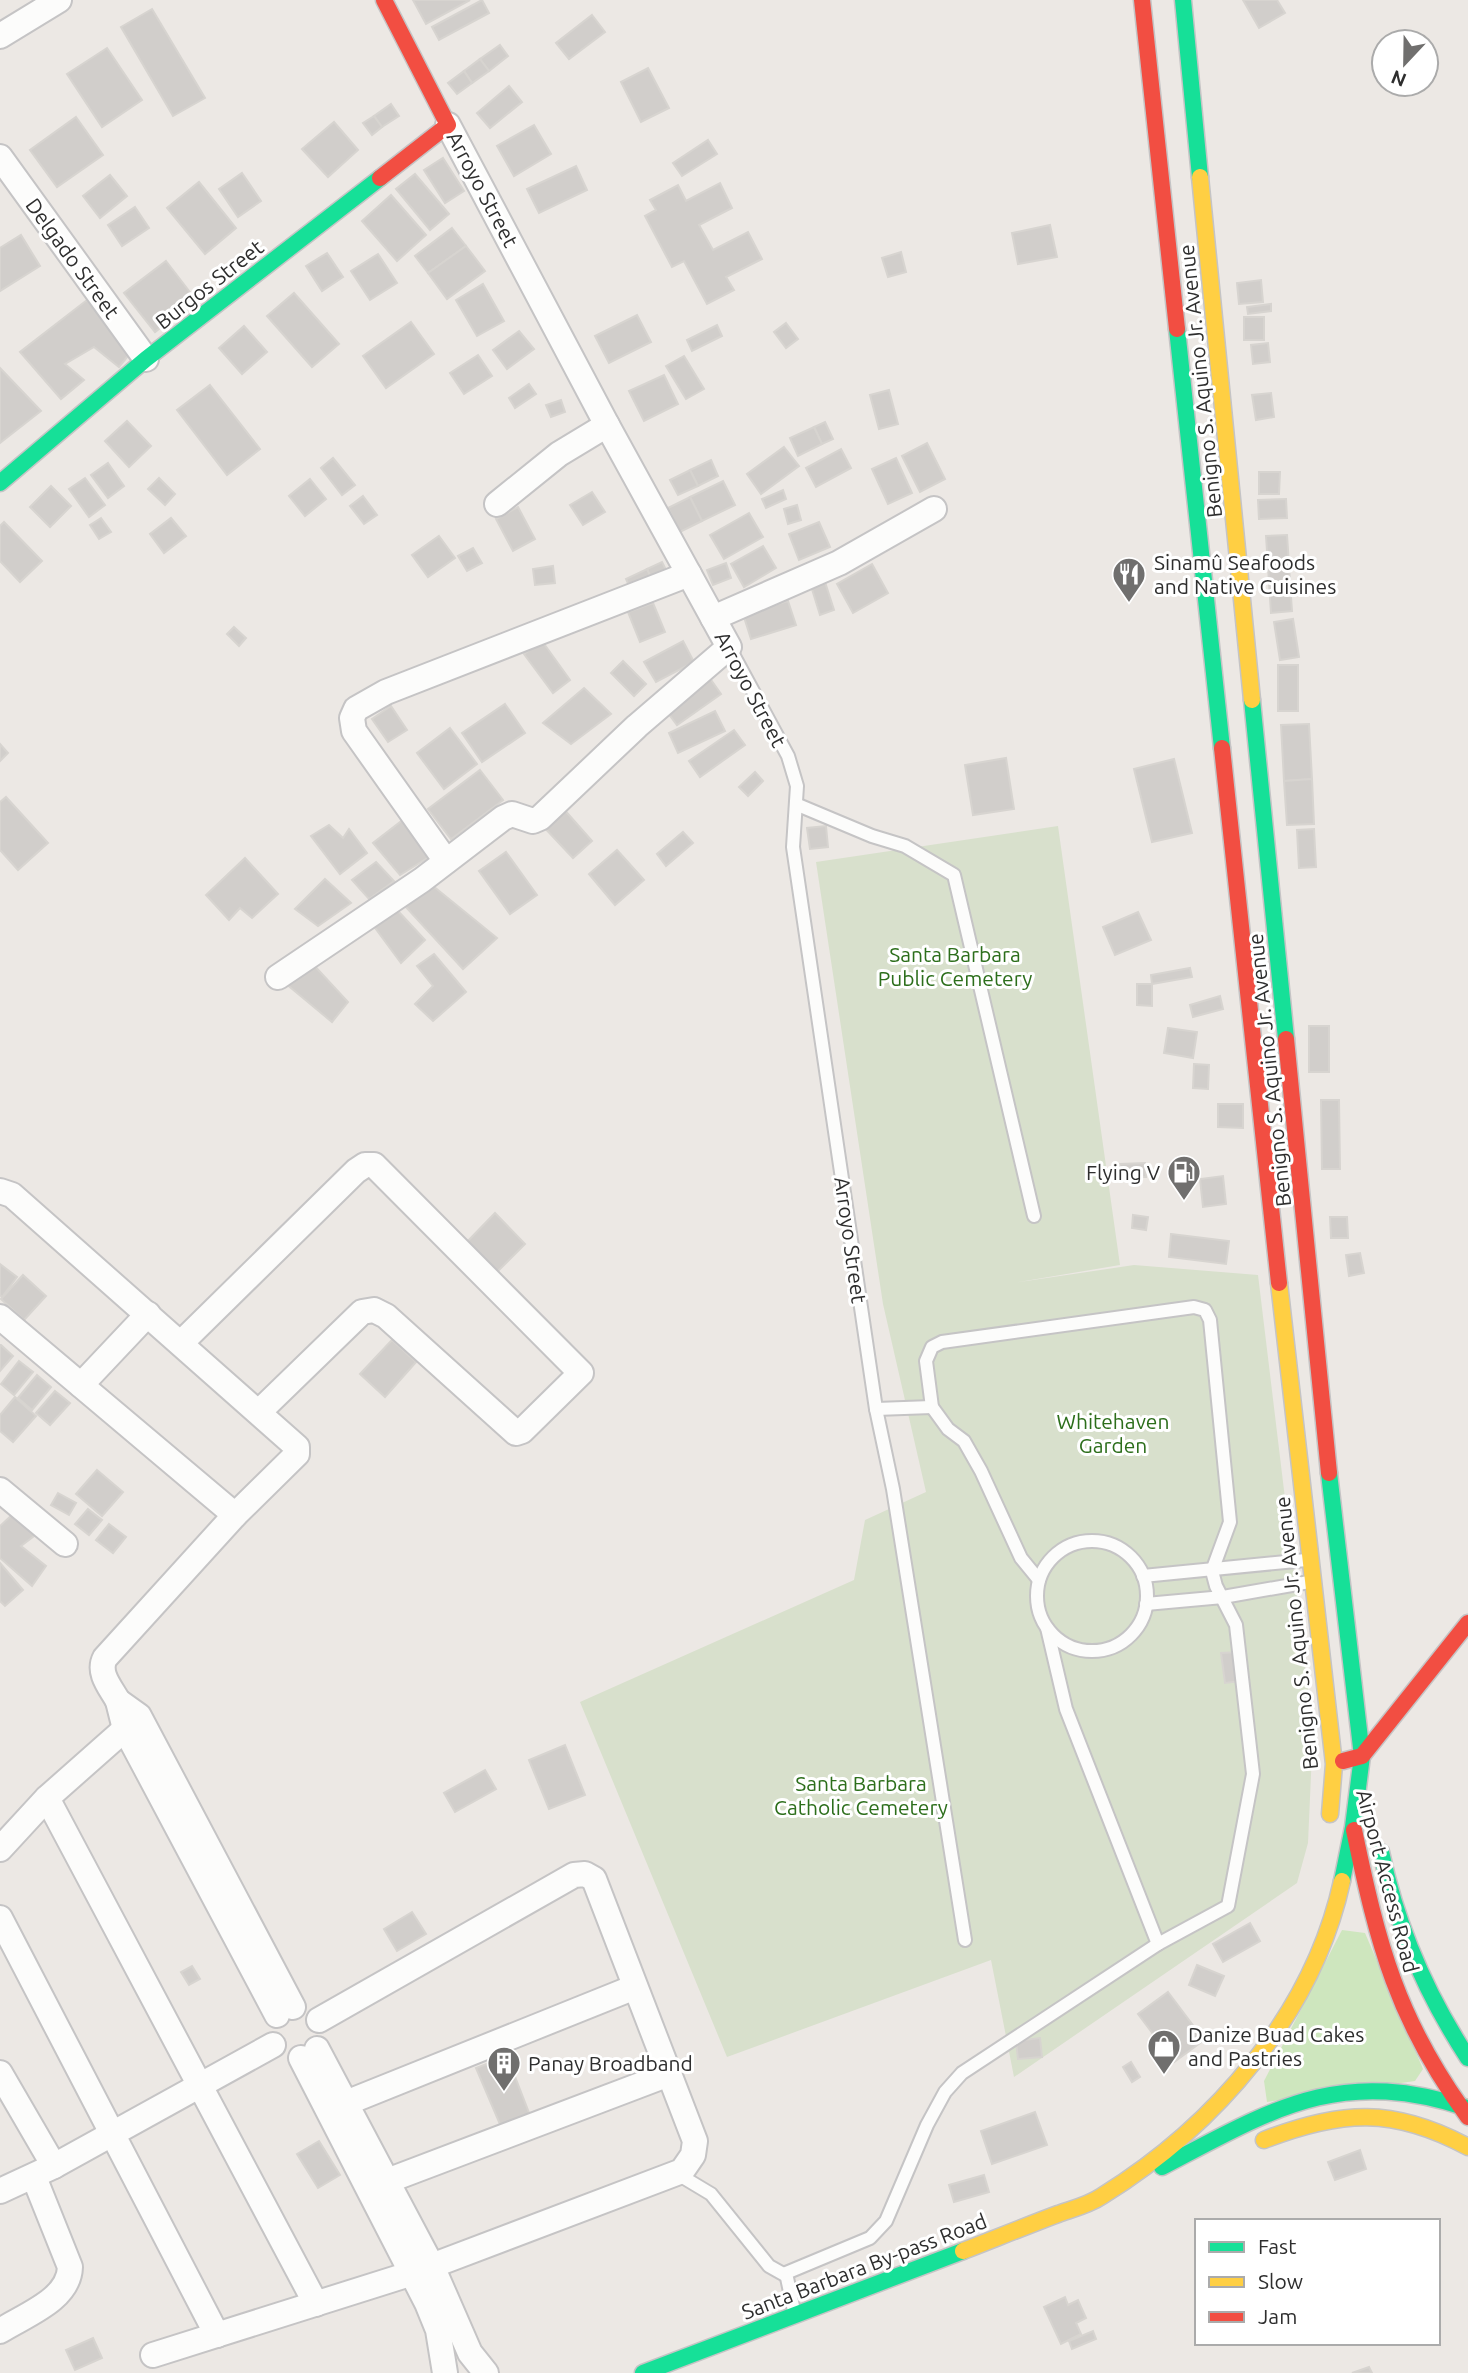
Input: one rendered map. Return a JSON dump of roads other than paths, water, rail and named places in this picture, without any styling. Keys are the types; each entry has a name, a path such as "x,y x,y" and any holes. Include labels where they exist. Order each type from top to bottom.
{"main road":[{"name":"Arroyo Street","path":"384,0 448,125"},
{"name":"Benigno S. Aquino Jr. Avenue","path":"1100,2198 1180,2141 1242,2080 1285,2016 1312,1964 1339,1893 1353,1827 1362,1756 1339,1578 1198,352 1142,0"},
{"name":"Benigno S. Aquino Jr. Avenue","path":"1183,0 1198,352 1309,1560 1334,1764 1327,1829"},
{"name":"Burgos Street","path":"0,483 146,359 448,125"},
{"path":"1334,1764 1362,1756 1468,1623"},
{"name":"Airport Access Road","path":"1362,1756 1373,1810"},
{"name":"Airport Access Road","path":"1334,1764 1353,1827 1376,1933 1399,2000 1465,2111"},
{"name":"Airport Access Road","path":"1378,1837 1385,1877 1408,1947 1443,2022 1468,2058"},
{"path":"1100,2198 1272,2114 1324,2094 1375,2089 1428,2095 1465,2111"},
{"path":"1249,2147 1285,2131 1326,2120 1376,2115 1430,2127 1468,2147"},
{"path":"1100,2198 1164,2130"},
{"path":"1100,2198 1200,2166"},
{"name":"Santa Barbara By-pass Road","path":"643,2373 1100,2198"}],"street":[{"path":"0,36 59,0"},
{"name":"Arroyo Street","path":"448,125 607,425 729,647"},
{"name":"Delgado Street","path":"0,157 146,359"},
{"path":"497,504 559,454 607,425"},
{"path":"713,618 839,563 934,509"},
{"path":"446,861 355,731 352,718 356,709 409,682 690,574"},
{"path":"278,977 508,815 533,821 540,818 637,726 729,647"},
{"path":"181,1343 356,1171 365,1165 374,1165 581,1373 522,1431 516,1433 386,1316 374,1310 362,1312 260,1411"},
{"path":"0,1191 12,1195 260,1411 297,1447 297,1454 236,1515 105,1658 102,1665 103,1674 133,1724 285,2011"},
{"path":"81,1385 148,1314"},
{"path":"0,1317 236,1515"},
{"path":"0,1490 65,1544"},
{"path":"0,1849 47,1798 133,1724"},
{"path":"47,1798 316,2304"},
{"path":"153,2355 422,2270 682,2171 693,2155 695,2141 594,1879 584,1874 574,1875 319,2020"},
{"path":"0,1918 217,2335"},
{"path":"346,2104 635,1987"},
{"path":"308,2010 319,2020 322,2035 309,2053 285,2056 273,2045 270,2029 285,2011 308,2010"},
{"path":"0,2191 44,2172 113,2136 273,2045"},
{"path":"309,2053 346,2104 387,2181 422,2270 438,2330 445,2373"},
{"path":"309,2053 422,2270 470,2353 486,2373"},
{"path":"0,2073 44,2172 70,2267 69,2281 62,2292 0,2331"},
{"path":"387,2181 669,2074"}],"lane":[{"name":"Arroyo Street","path":"729,647 788,756 797,786 798,805 793,847 876,1409 886,1451 965,1940"},
{"path":"798,805 872,836 905,846 954,875 1034,1216"},
{"path":"785,2275 800,2265 870,2238 886,2221 927,2125 945,2092 962,2073 1158,1944 1223,1909 1230,1899 1253,1774 1236,1625 1216,1586 1212,1571 1230,1522 1210,1320 1205,1310 1194,1307 942,1342 932,1347 926,1361 932,1406 948,1429 964,1441 981,1471 1021,1558 1039,1580"},
{"path":"876,1409 932,1406"},
{"path":"1047,1628 1060,1641 1077,1649 1096,1651 1114,1647 1130,1636 1141,1622 1146,1604 1143,1576 1134,1561 1121,1550 1106,1543 1073,1545 1058,1553 1046,1565 1039,1580 1038,1608 1047,1628 1066,1709 1158,1944"},
{"path":"1143,1576 1338,1557"},
{"path":"1146,1604 1223,1597 1339,1578"},
{"path":"676,2173 711,2194 769,2266 785,2275 796,2314"}],"place":[{"name":"Sinamû Seafoods and Native Cuisines","path":"1129,604"},
{"name":"Flying V","path":"1184,1202"},
{"name":"Danize Buad Cakes and Pastries","path":"1164,2076"},
{"name":"Panay Broadband","path":"504,2093"}],"park label":[{"name":"Santa Barbara Public Cemetery","path":"955,966"},
{"name":"Whitehaven Garden","path":"1113,1433"},
{"name":"Santa Barbara Catholic Cemetery","path":"861,1795"}]}
